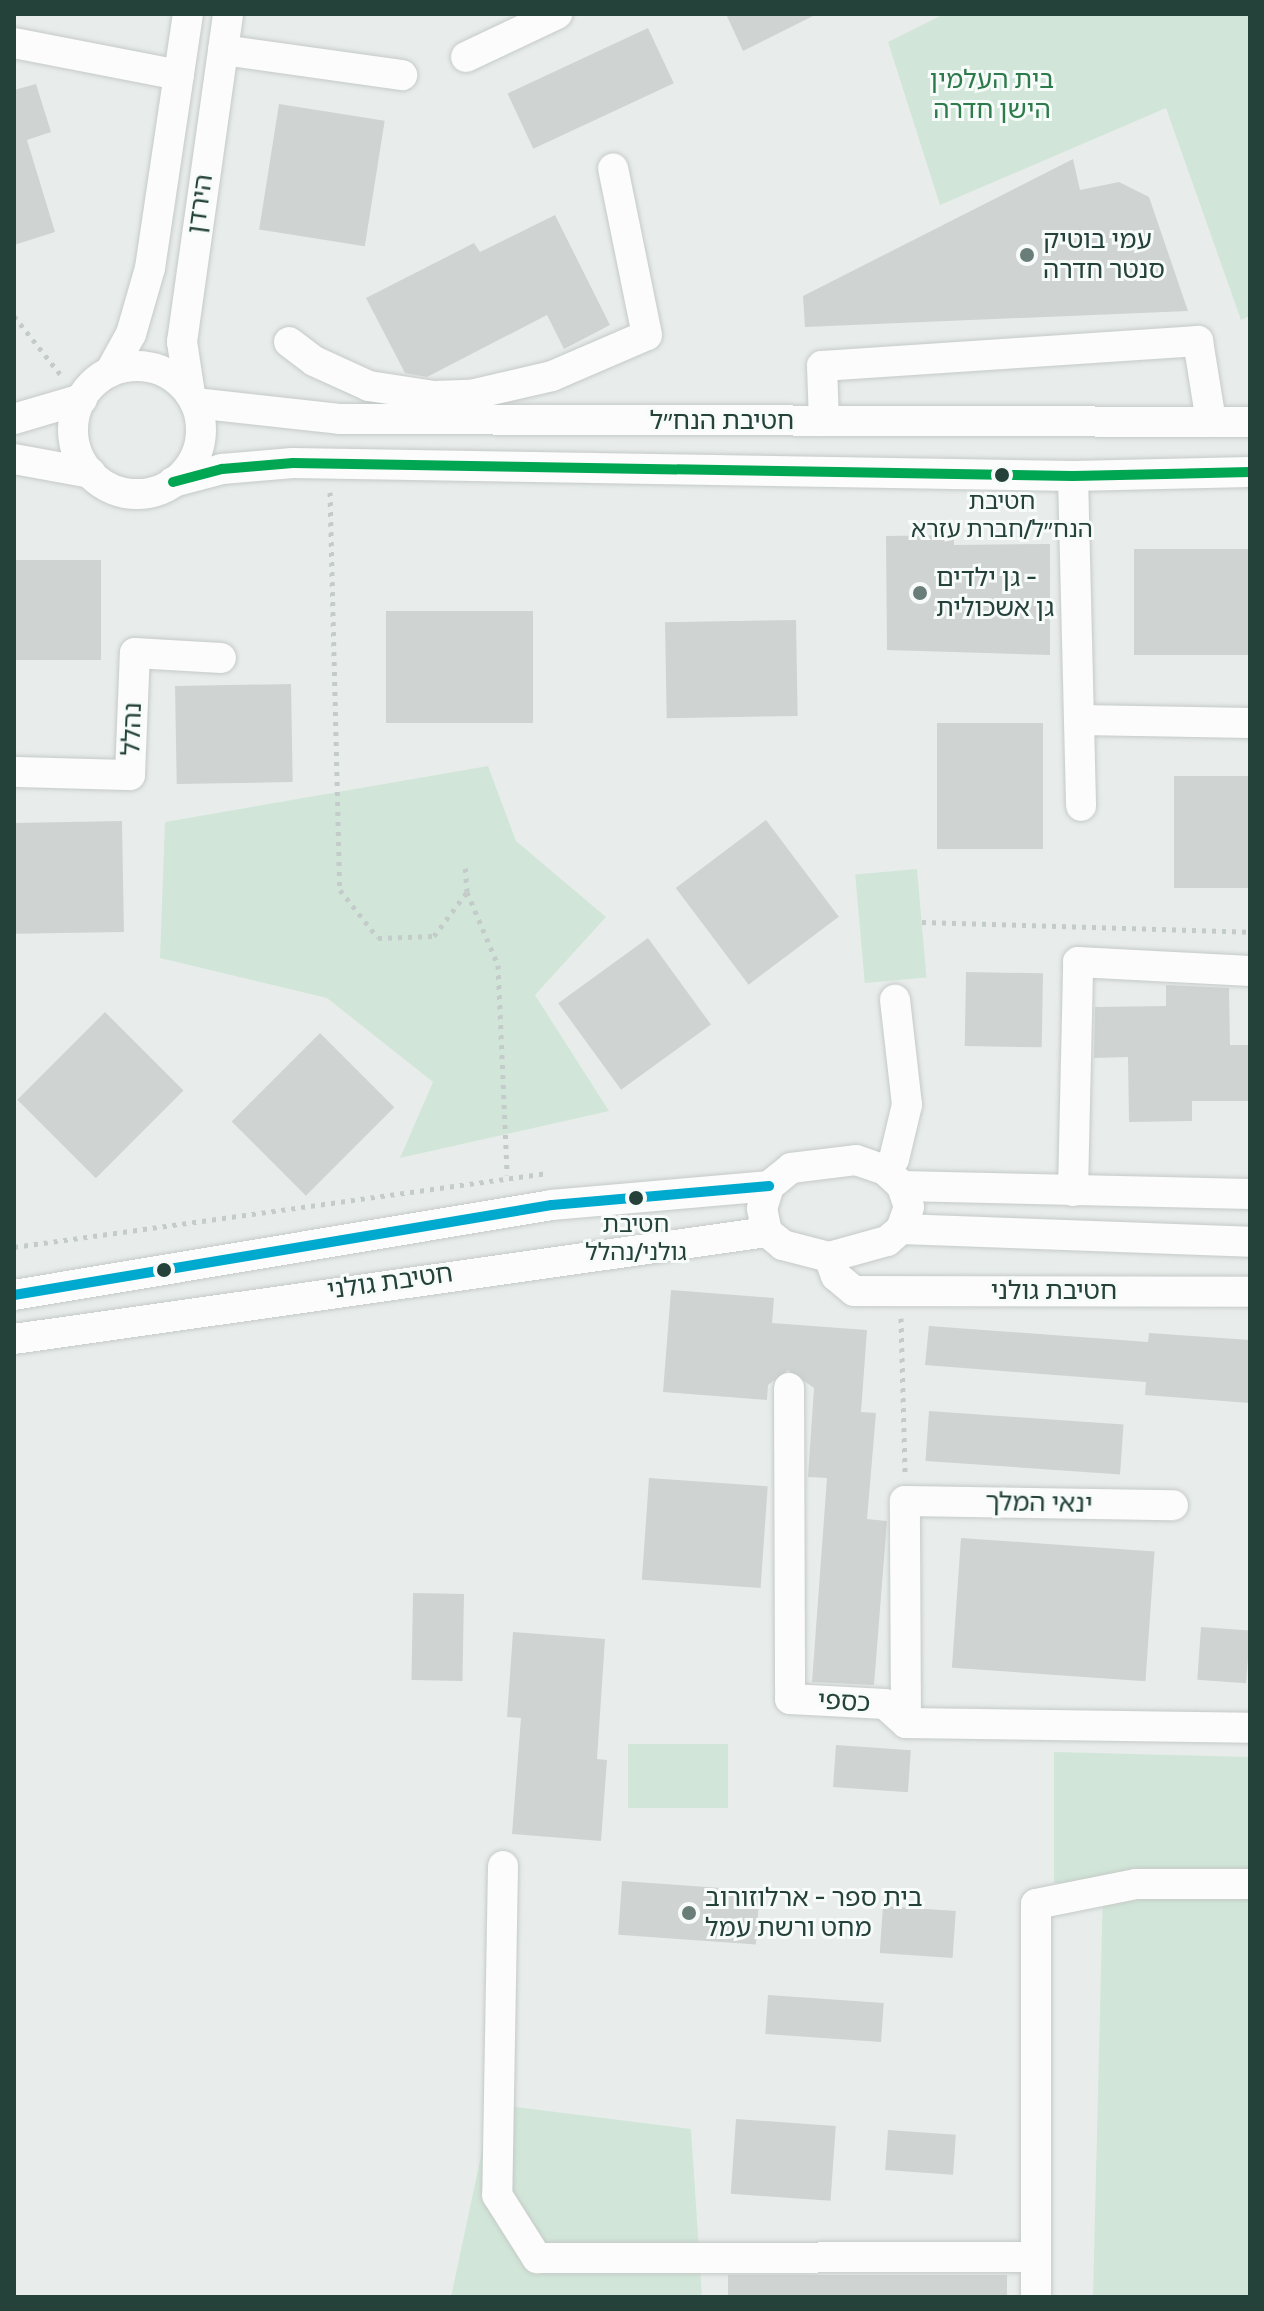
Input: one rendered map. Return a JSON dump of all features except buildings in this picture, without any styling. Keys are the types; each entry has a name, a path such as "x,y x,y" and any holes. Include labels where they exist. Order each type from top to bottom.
{"street":[{"name":"הירדן","path":"110,372 131,334 150,268 188,14"},
{"name":"הירדן","path":"193,398 183,329 228,14"},
{"path":"466,57 557,14"},
{"path":"14,43 179,75"},
{"path":"223,50 402,75"},
{"path":"289,342 314,361 369,386 455,408 552,376 647,335 613,168"},
{"path":"824,421 822,366 1198,341 1211,421"},
{"path":"14,419 82,399 110,372 130,367 160,370 193,398 201,422 197,452 173,482 134,494 106,486 91,473 74,437 82,399"},
{"name":"חטיבת הנח״ל","path":"193,398 299,418 455,408 824,421 1250,422"},
{"path":"14,459 91,473"},
{"name":"חטיבת הנח״ל","path":"173,482 222,469 330,463 1073,476 1250,472"},
{"path":"1073,476 1081,806"},
{"name":"נהלל","path":"14,772 130,775 135,653 221,658"},
{"path":"1081,720 1250,723"},
{"path":"1073,1191 1078,962 1250,971"},
{"path":"895,1000 907,1105 894,1159 894,1178 909,1207 901,1229 872,1248 829,1257 783,1245 767,1232 762,1209 769,1186 791,1168 812,1161 856,1160 894,1178 1073,1191 1250,1194"},
{"name":"חטיבת גולני","path":"14,1295 509,1212 769,1186"},
{"name":"חטיבת גולני","path":"901,1229 1250,1242"},
{"name":"חטיבת גולני","path":"14,1339 767,1232"},
{"name":"חטיבת גולני","path":"829,1257 836,1276 854,1291 1250,1292"},
{"name":"כספי","path":"789,1388 790,1699 885,1704 906,1723 1250,1728"},
{"path":"905,1501 906,1723"},
{"name":"ינאי המלך","path":"905,1501 1173,1505"},
{"path":"503,1866 497,2195 537,2258 1036,2257"},
{"path":"1036,2297 1036,1904 1136,1884 1250,1884"}],"path":[{"path":"14,316 82,399"},
{"path":"330,463 340,890 378,938 434,936 467,892"},
{"path":"465,865 467,892 498,965 509,1212"},
{"path":"922,922 1250,932"},
{"path":"901,1290 905,1501"}],"green space":[{"name":"בית העלמין הישן חדרה","path":"944,14 1250,14 1250,316 1241,320 1166,108 940,205 888,42"},
{"path":"488,766 516,841 606,917 535,995 609,1111 400,1158 433,1082 327,998 160,958 165,822"},
{"path":"917,869 926,978 865,983 855,874"},
{"path":"628,1744 728,1744 728,1808 628,1808"},
{"path":"1054,1752 1250,1757 1250,2297 1093,2297 1103,1887 1054,1883"},
{"path":"492,2104 691,2129 702,2297 451,2297"}],"transit line":[{"path":"173,482 222,469 293,463 1073,476 1250,472"},
{"path":"14,1295 552,1205 769,1186"}],"place":[{"name":"עמי בוטיק סנטר חדרה","path":"1027,255"},
{"name":"חטיבת הנח״ל/חברת עזרא","path":"1002,475"},
{"name":"גן ילדים - גן אשכולית","path":"920,593"},
{"name":"חטיבת גולני/נהלל","path":"636,1198"},
{"name":"בית ספר - ארלוזורוב מחט ורשת עמל","path":"689,1913"}]}
